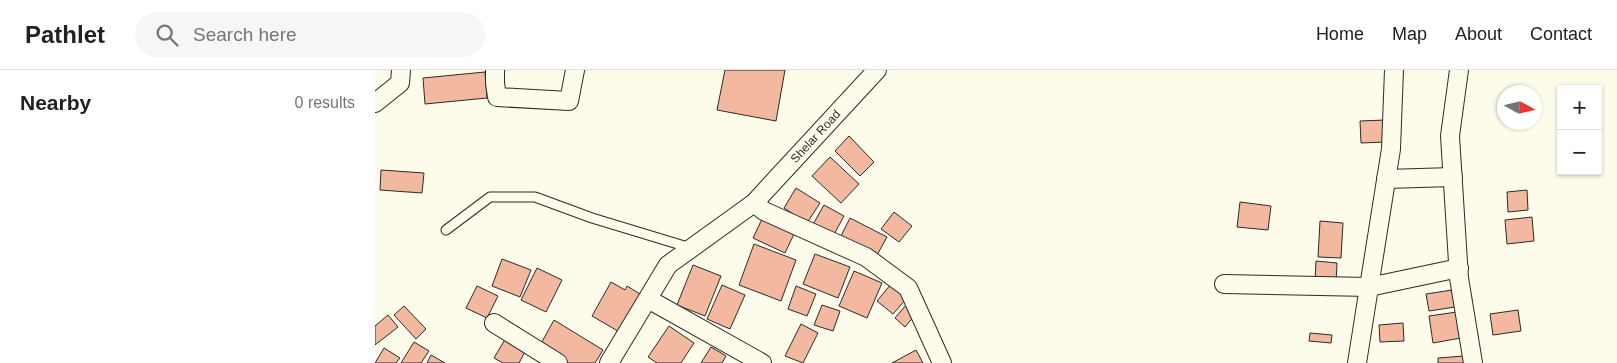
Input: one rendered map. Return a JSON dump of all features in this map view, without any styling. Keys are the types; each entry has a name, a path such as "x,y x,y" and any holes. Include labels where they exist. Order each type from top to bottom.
{"street":[{"path":"495,70 497,97 569,101 575,70"},
{"name":"Shelar Road","path":"609,363 667,265 754,203 877,70"},
{"path":"1357,363 1391,148 1394,70"},
{"path":"1459,70 1450,136 1459,268 1473,363"},
{"path":"375,103 401,76"},
{"path":"1386,179 1453,177"},
{"path":"754,203 764,211 866,257 908,288 942,363"},
{"path":"1224,284 1369,287 1459,268"},
{"path":"648,299 762,363"},
{"path":"494,323 558,363"}],"lane":[{"path":"446,230 490,197 535,197 592,218 691,248"}],"building":[{"path":"725,70 785,70 776,121 717,110"},
{"path":"485,72 487,98 425,104 423,78"},
{"path":"1385,120 1386,142 1361,143 1360,121"},
{"path":"849,136 874,162 860,176 835,151"},
{"path":"830,157 859,184 841,203 812,176"},
{"path":"381,170 424,173 422,193 380,190"},
{"path":"796,188 820,203 807,223 784,208"},
{"path":"1527,190 1528,210 1508,212 1507,192"},
{"path":"1240,202 1271,206 1268,230 1237,227"},
{"path":"824,205 844,216 832,238 812,226"},
{"path":"894,212 912,226 899,242 881,229"},
{"path":"1532,217 1534,241 1507,244 1505,220"},
{"path":"850,218 887,237 876,257 840,238"},
{"path":"762,219 794,234 785,253 753,238"},
{"path":"1320,221 1343,223 1341,258 1318,257"},
{"path":"754,244 796,260 781,301 739,285"},
{"path":"815,254 850,267 838,298 803,284"},
{"path":"502,259 531,270 520,297 492,286"},
{"path":"1316,261 1337,263 1336,283 1315,282"},
{"path":"693,265 721,276 705,316 677,305"},
{"path":"537,268 562,280 546,312 521,300"},
{"path":"854,271 882,283 867,318 839,306"},
{"path":"611,282 625,290 627,286 645,297 623,334 592,316"},
{"path":"891,284 907,298 893,314 877,301"},
{"path":"722,285 745,295 730,329 707,319"},
{"path":"477,286 498,296 487,318 466,308"},
{"path":"796,286 816,294 807,316 788,309"},
{"path":"1452,290 1455,307 1429,311 1426,294"},
{"path":"822,305 840,311 833,331 814,325"},
{"path":"906,305 916,314 905,327 895,318"},
{"path":"404,306 426,329 416,339 394,315"},
{"path":"1518,310 1521,331 1493,335 1490,314"},
{"path":"1457,312 1461,338 1433,343 1429,316"},
{"path":"388,315 398,327 375,345 375,326"},
{"path":"554,320 603,350 595,363 566,363 539,347"},
{"path":"1403,323 1404,341 1380,342 1379,325"},
{"path":"801,324 818,333 803,363 785,356"},
{"path":"669,326 694,343 681,363 657,363 648,357"},
{"path":"1310,333 1332,335 1331,343 1309,341"},
{"path":"507,336 527,348 519,363 503,363 494,358"},
{"path":"414,342 429,351 421,363 401,363"},
{"path":"711,347 726,356 722,363 701,363"},
{"path":"384,348 400,358 396,363 375,363"},
{"path":"916,350 923,363 892,363"},
{"path":"431,355 445,363 427,363"},
{"path":"1464,356 1465,363 1438,363 1438,358"}]}
